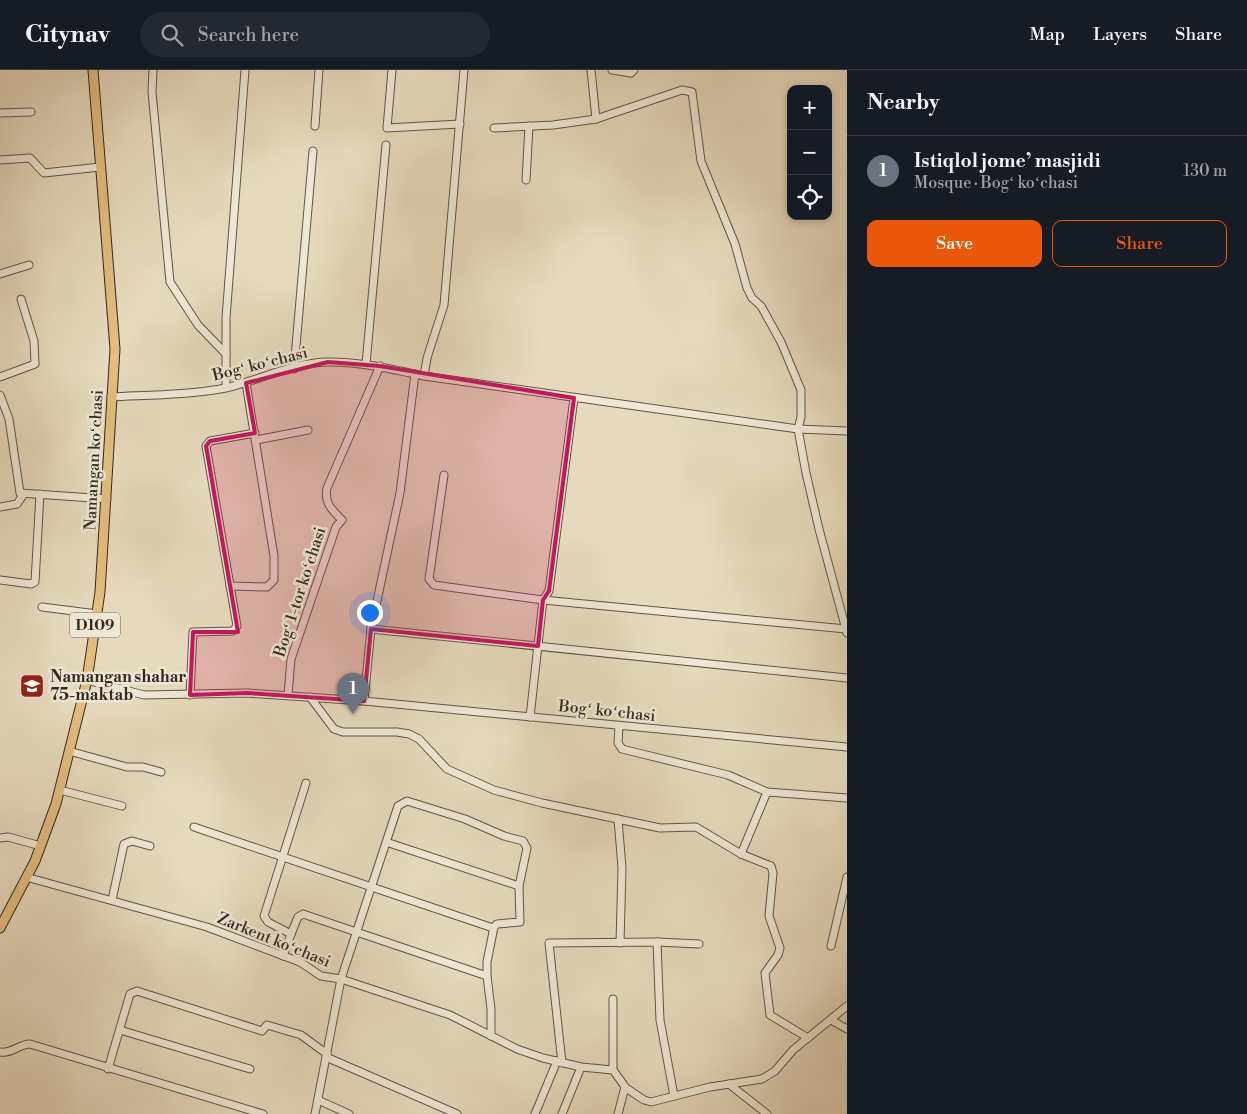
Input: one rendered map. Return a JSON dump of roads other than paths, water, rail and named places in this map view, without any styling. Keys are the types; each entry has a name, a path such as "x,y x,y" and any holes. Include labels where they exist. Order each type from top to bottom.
{"main road":[{"name":"Namangan koʻchasi","path":"41,846 60,790 87,680 97,614 107,499 115,349 92,70"},
{"name":"D109","path":"0,928 41,846"}],"street":[{"path":"153,70 152,92 170,282 198,324 226,354"},
{"path":"226,387 226,354 236,180 245,70"},
{"path":"315,126 319,70"},
{"path":"392,70 387,128 460,124"},
{"path":"424,376 427,358 444,306 464,70"},
{"path":"591,70 596,119"},
{"path":"612,70 631,73 634,70"},
{"path":"444,475 430,582 437,586 543,600 846,631 819,529 798,429 801,417 801,390 781,342 764,311 752,298 747,288 735,244 701,161 692,92 682,90 596,119 494,128"},
{"path":"0,113 31,112"},
{"path":"526,180 529,126"},
{"path":"366,364 386,145"},
{"path":"294,369 313,151"},
{"path":"0,160 30,158 44,173 100,167"},
{"path":"0,274 29,265"},
{"path":"0,377 34,364 34,341 21,299"},
{"name":"Bogʻ koʻchasi","path":"112,397 203,392 328,362 366,364 424,376 798,429 847,431"},
{"name":"Bogʻ 1-tor koʻchasi","path":"288,695 291,659 336,527 342,520 327,503 328,488 380,366"},
{"path":"364,701 371,629 400,493 415,374"},
{"path":"230,586 267,587 274,580 274,556 246,383"},
{"path":"0,396 9,419 20,493 23,495"},
{"path":"530,717 543,600 549,591 574,398"},
{"path":"190,695 193,632 233,632 236,629 206,446 210,440 308,430"},
{"path":"23,495 40,494 107,499"},
{"path":"0,580 31,584 35,582 40,494"},
{"path":"0,508 17,504 23,495"},
{"path":"42,607 97,614"},
{"path":"371,629 847,678"},
{"name":"Bogʻ koʻchasi","path":"87,680 144,695 247,693 288,695 847,748"},
{"path":"310,697 331,726 338,731 409,734 419,739 447,769 494,790 660,828 696,827 741,854 768,865 773,870 769,916 780,948 778,955 765,972 768,1012 772,1018 808,1038"},
{"path":"619,726 618,744 622,749 728,775 767,792 847,798"},
{"path":"69,751 98,757 127,767 143,767 161,772"},
{"path":"291,934 268,922 264,916 306,783"},
{"path":"60,790 122,806"},
{"path":"741,854 767,792"},
{"path":"315,1114 341,979 398,806 403,802 408,801 465,818 504,836 525,843 527,848 519,886 520,922 497,924 493,928 488,976 491,1036"},
{"path":"618,819 622,868 620,943"},
{"path":"194,827 493,928"},
{"path":"0,838 8,837 41,846"},
{"path":"112,900 124,844 132,841 150,846"},
{"path":"386,842 519,886"},
{"name":"Zarkent koʻchasi","path":"26,877 207,927 300,962 322,976 341,979 450,1015 517,1049 581,1067 613,1070"},
{"path":"831,946 847,877"},
{"path":"283,956 298,917 303,914 488,976"},
{"path":"535,1114 559,1062 548,944 550,942 657,942 700,944"},
{"path":"657,942 660,1020 674,1096"},
{"path":"108,1069 130,994 137,991 262,1031 267,1025 301,1035 326,1055 457,1114"},
{"path":"613,999 613,1070 625,1087 644,1100 651,1102 769,1076 808,1038 847,1006"},
{"path":"830,1020 847,1029"},
{"path":"120,1030 250,1069"},
{"path":"0,1052 10,1052 28,1044 263,1114"},
{"path":"562,1114 581,1067"},
{"path":"729,1084 767,1114"},
{"path":"618,1114 625,1087"},
{"path":"318,1100 349,1114"}],"place":[{"name":"Namangan shahar 75-maktab","path":"32,686"},
{"name":"Istiqlol jome’ masjidi","path":"353,714"}]}
